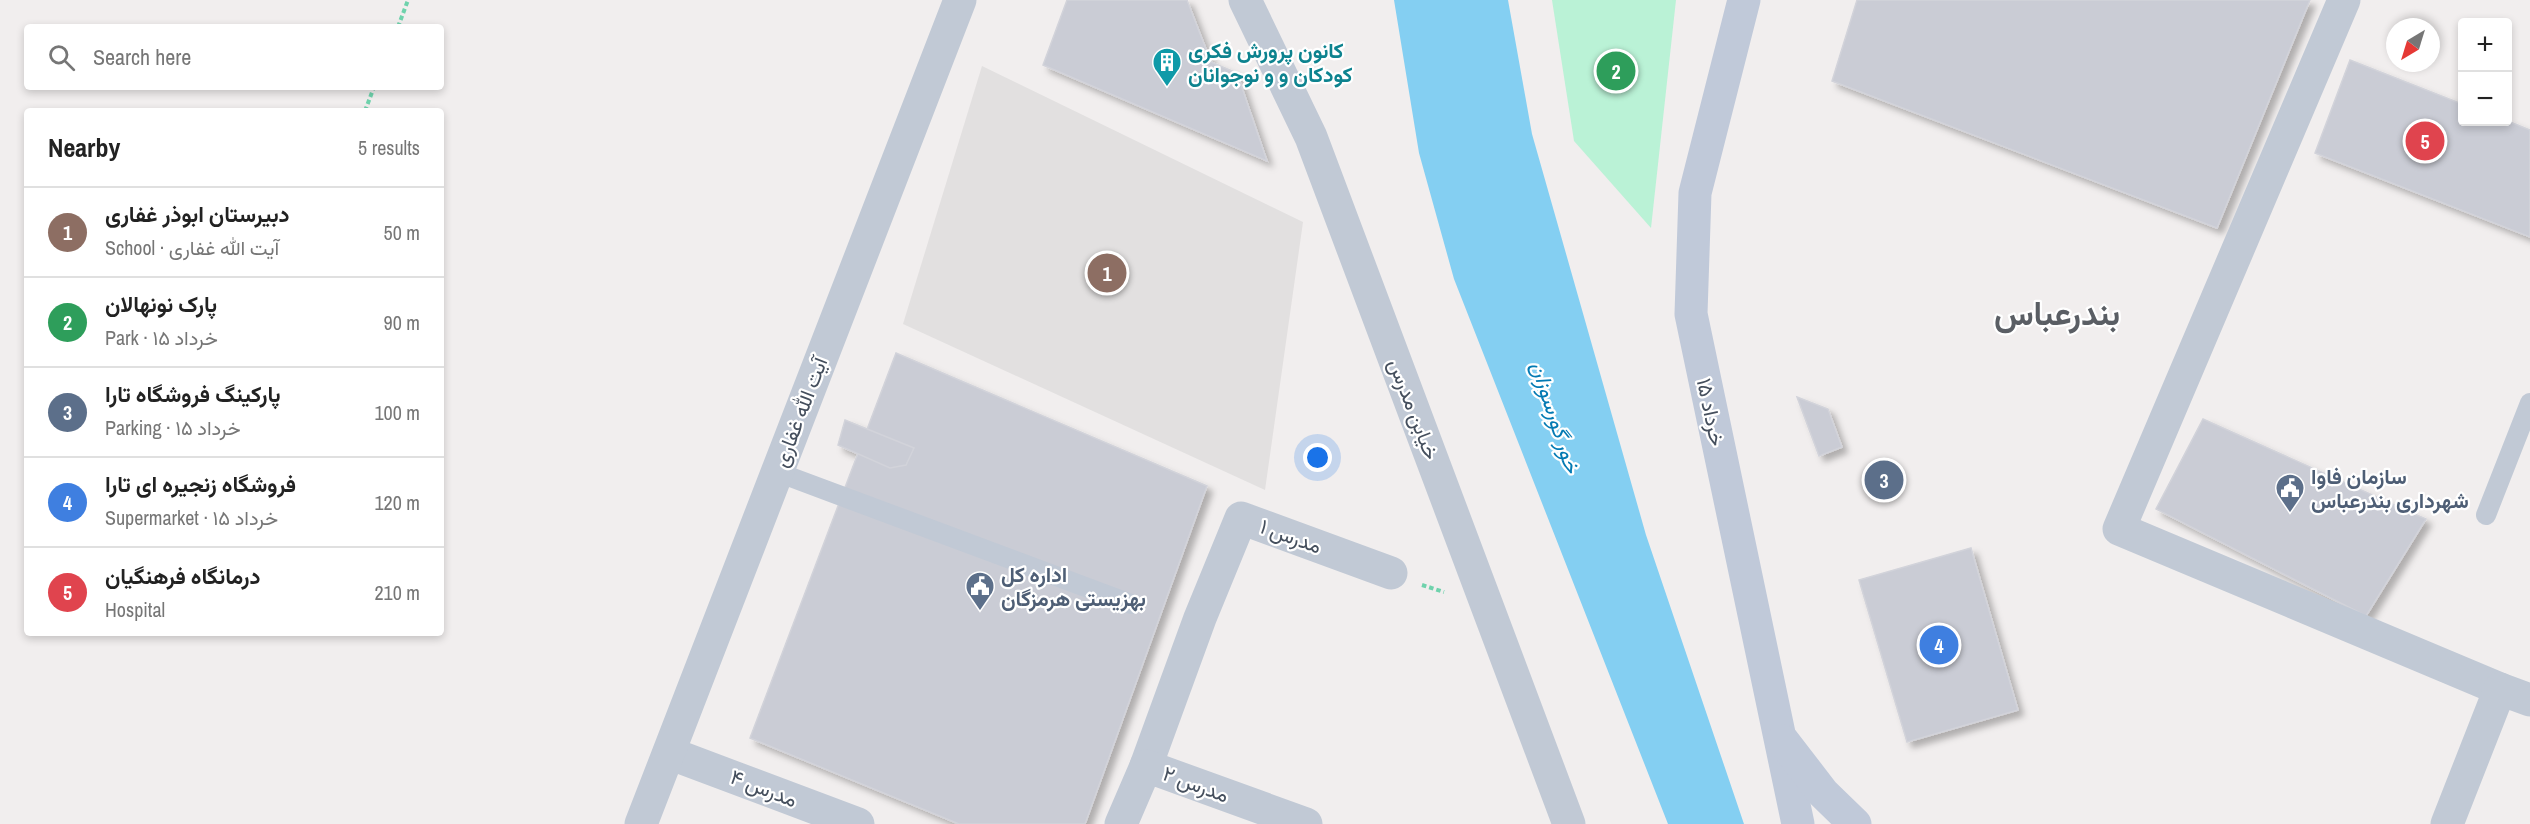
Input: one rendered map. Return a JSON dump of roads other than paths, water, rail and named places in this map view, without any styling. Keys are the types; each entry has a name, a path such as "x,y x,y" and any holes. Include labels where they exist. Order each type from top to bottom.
{"main road":[{"name":"۱۵ خرداد","path":"1744,0 1695,193 1691,314 1798,824"},
{"path":"1778,735 1823,793 1855,824"}],"street":[{"name":"آیت الله غفاری","path":"641,824 960,0"},
{"name":"خیابن مدرس","path":"1245,0 1311,136 1569,824"},
{"path":"2344,0 2119,529 2530,700"},
{"name":"مدرس ۱","path":"1146,766 1200,618 1241,518 1391,573"},
{"path":"2447,824 2500,689"},
{"name":"مدرس ۴","path":"669,753 858,824"},
{"name":"مدرس ۲","path":"1121,824 1146,766 1306,824"}],"lane":[{"path":"2486,515 2530,403"},
{"path":"777,472 1131,604"}],"water":[{"name":"خور گورسوزان","path":"1394,0 1508,0 1532,134 1646,535 1744,824 1668,824 1454,279 1419,153"}],"place":[{"name":"پارک نونهالان","path":"1616,71"},
{"name":"کانون پرورش فکری کودکان و و نوجوانان","path":"1167,88"},
{"name":"درمانگاه فرهنگیان","path":"2425,141"},
{"name":"دبیرستان ابوذر غفاری","path":"1107,273"},
{"name":"پارکینگ فروشگاه تارا","path":"1884,480"},
{"name":"سازمان فاوا شهرداری بندرعباس","path":"2290,514"},
{"name":"اداره کل بهزیستی هرمزگان","path":"980,612"},
{"name":"فروشگاه زنجیره ای تارا","path":"1939,645"}],"district":[{"name":"بندرعباس","path":"2057,313"}]}
